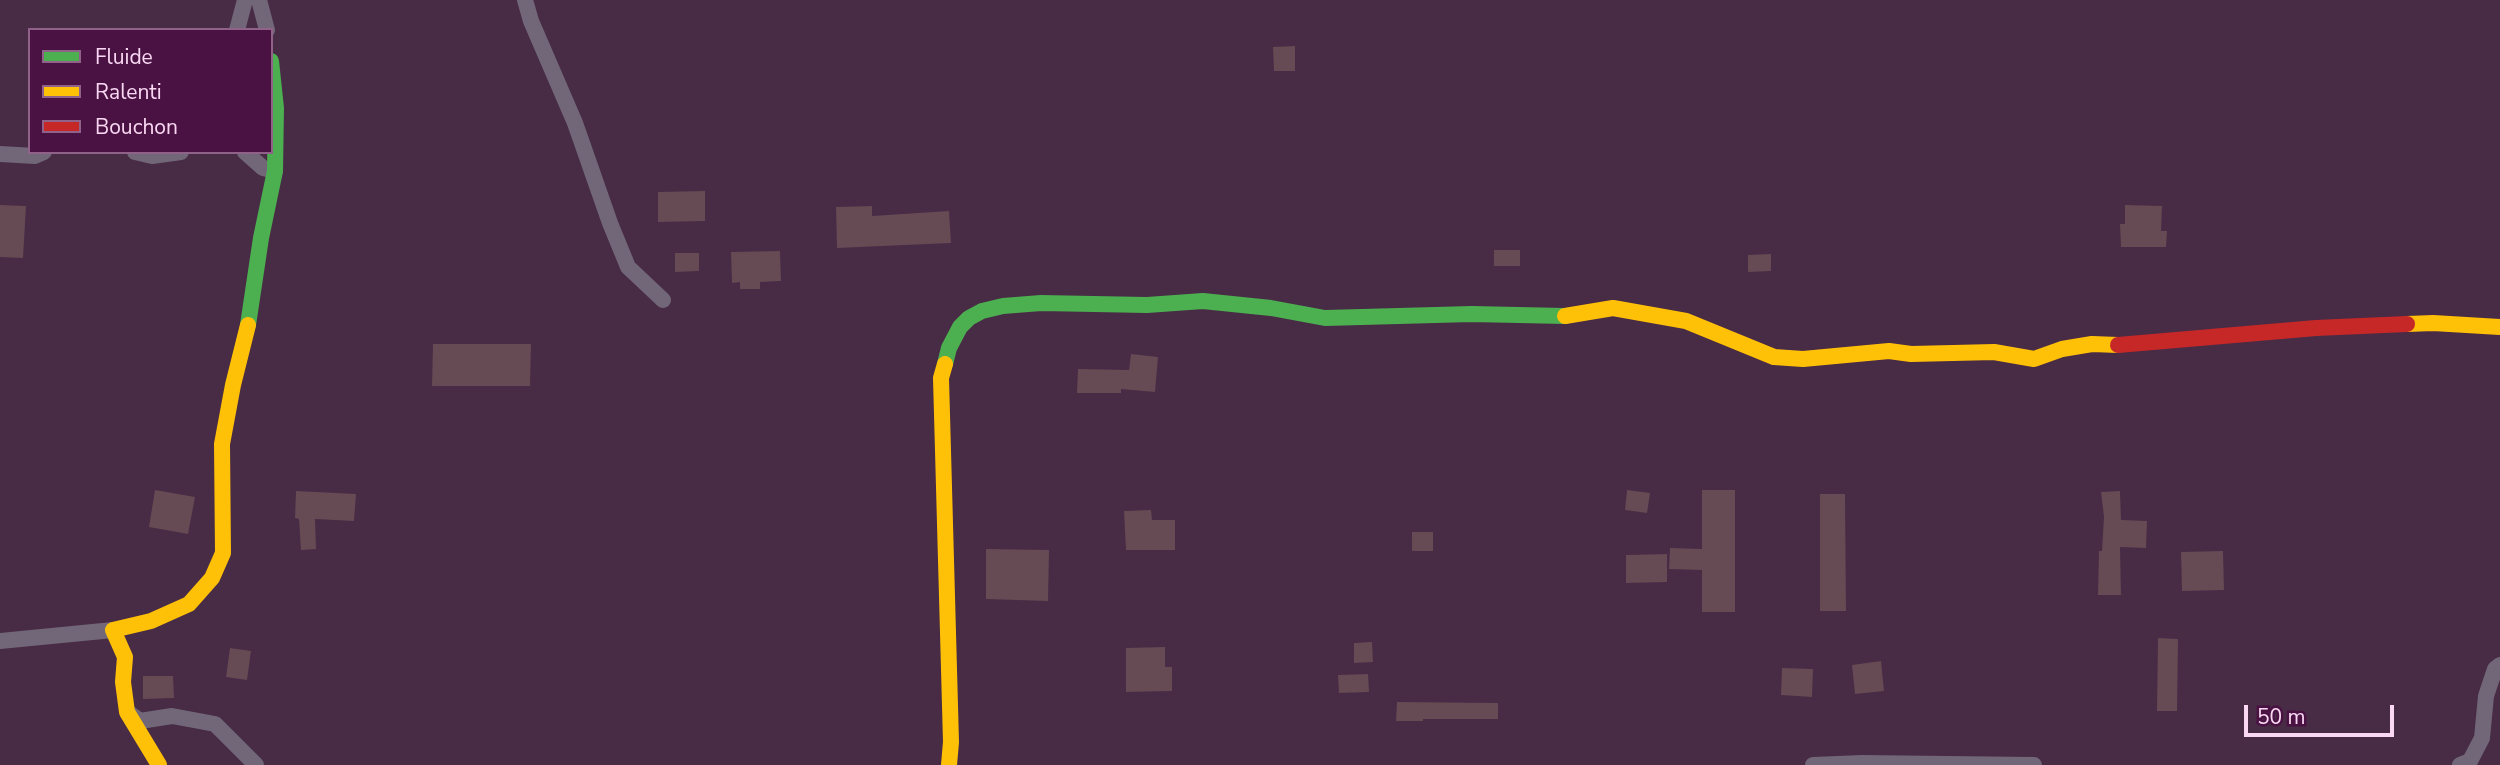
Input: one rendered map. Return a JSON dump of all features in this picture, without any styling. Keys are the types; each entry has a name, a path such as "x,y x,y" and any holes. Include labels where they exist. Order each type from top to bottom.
{"street":[{"path":"238,28 245,0"},
{"path":"259,0 267,28"},
{"path":"525,0 531,21 575,123 628,267 663,300"},
{"path":"0,641 113,630 151,621 189,604 212,578 223,553 222,444 233,385 246,337 261,238 275,171 276,107 273,79"},
{"path":"0,154 40,154"},
{"path":"144,154 166,154"},
{"path":"247,154 263,168 275,171"},
{"path":"949,765 951,742 941,378 949,348 960,327 982,311 1003,306 1041,303 1147,304 1203,301 1271,308 1325,318 1472,314 1560,317 1613,308 1686,321 1774,358 1803,359 1889,351 1911,354 1994,352 2034,359 2062,349 2092,344 2126,345 2316,328 2433,324 2500,327"},
{"path":"113,630 125,657 123,682 127,712 159,765"},
{"path":"2460,765 2470,761 2482,738 2486,696 2495,669 2500,665"},
{"path":"127,712 140,722 172,716 215,724 256,765"},
{"path":"1813,765 2034,765"}],"building":[{"path":"1295,46 1295,71 1274,71 1273,47"},
{"path":"705,191 705,221 658,222 658,192"},
{"path":"0,205 26,206 23,258 0,257"},
{"path":"2125,205 2162,206 2161,231 2167,231 2166,247 2121,247 2120,224 2125,224"},
{"path":"872,206 872,216 949,211 951,243 837,248 836,207"},
{"path":"1494,250 1520,250 1520,266 1494,266"},
{"path":"780,251 781,281 760,282 760,289 740,289 740,282 732,283 731,252"},
{"path":"675,253 699,253 699,271 675,272"},
{"path":"1771,254 1771,271 1748,272 1748,255"},
{"path":"433,344 531,344 530,386 432,386"},
{"path":"1131,354 1158,357 1155,392 1121,389 1121,393 1077,393 1078,369 1129,370"},
{"path":"155,490 195,497 188,534 149,527"},
{"path":"1627,490 1650,493 1647,513 1625,510"},
{"path":"1702,490 1735,490 1735,612 1702,612 1702,570 1669,569 1670,548 1702,549"},
{"path":"296,491 356,494 354,521 315,519 316,549 301,550 299,519 295,518"},
{"path":"2120,491 2121,520 2147,521 2146,548 2120,547 2121,595 2098,595 2099,551 2102,551 2104,517 2101,492"},
{"path":"1820,494 1845,494 1846,611 1820,611"},
{"path":"1151,510 1152,520 1175,520 1175,550 1126,550 1124,511"},
{"path":"1412,532 1433,532 1433,551 1412,551"},
{"path":"986,549 1049,550 1048,601 986,599"},
{"path":"2223,551 2224,590 2182,591 2181,552"},
{"path":"1667,554 1667,582 1626,583 1626,555"},
{"path":"2158,638 2178,639 2177,711 2157,711"},
{"path":"1372,642 1373,662 1354,663 1354,643"},
{"path":"1165,647 1165,667 1172,667 1172,691 1126,692 1126,648"},
{"path":"230,648 251,651 247,680 226,677"},
{"path":"1881,661 1884,691 1855,694 1852,665"},
{"path":"1782,668 1813,669 1812,697 1781,695"},
{"path":"1368,674 1369,692 1339,693 1338,675"},
{"path":"143,676 173,676 174,698 143,699"},
{"path":"1397,702 1498,703 1498,719 1396,721"}],"traffic: fast":[{"path":"248,325 261,238 275,171 276,108 273,80"},
{"path":"945,364 949,348 960,327 969,318 982,311 1003,306 1041,303 1147,305 1203,301 1271,308 1325,318 1472,314 1565,316"}],"traffic: slow":[{"path":"1565,316 1613,308 1686,321 1774,357 1803,359 1889,351 1911,354 1994,352 2034,359 2062,349 2092,344 2118,345"},
{"path":"2407,324 2500,327"},
{"path":"159,765 127,712 123,682 125,657 113,630 151,621 189,604 212,578 223,553 222,444 248,325"},
{"path":"945,364 941,378 951,742 949,765"}],"traffic: jam":[{"path":"2118,345 2316,328 2407,324"}]}
